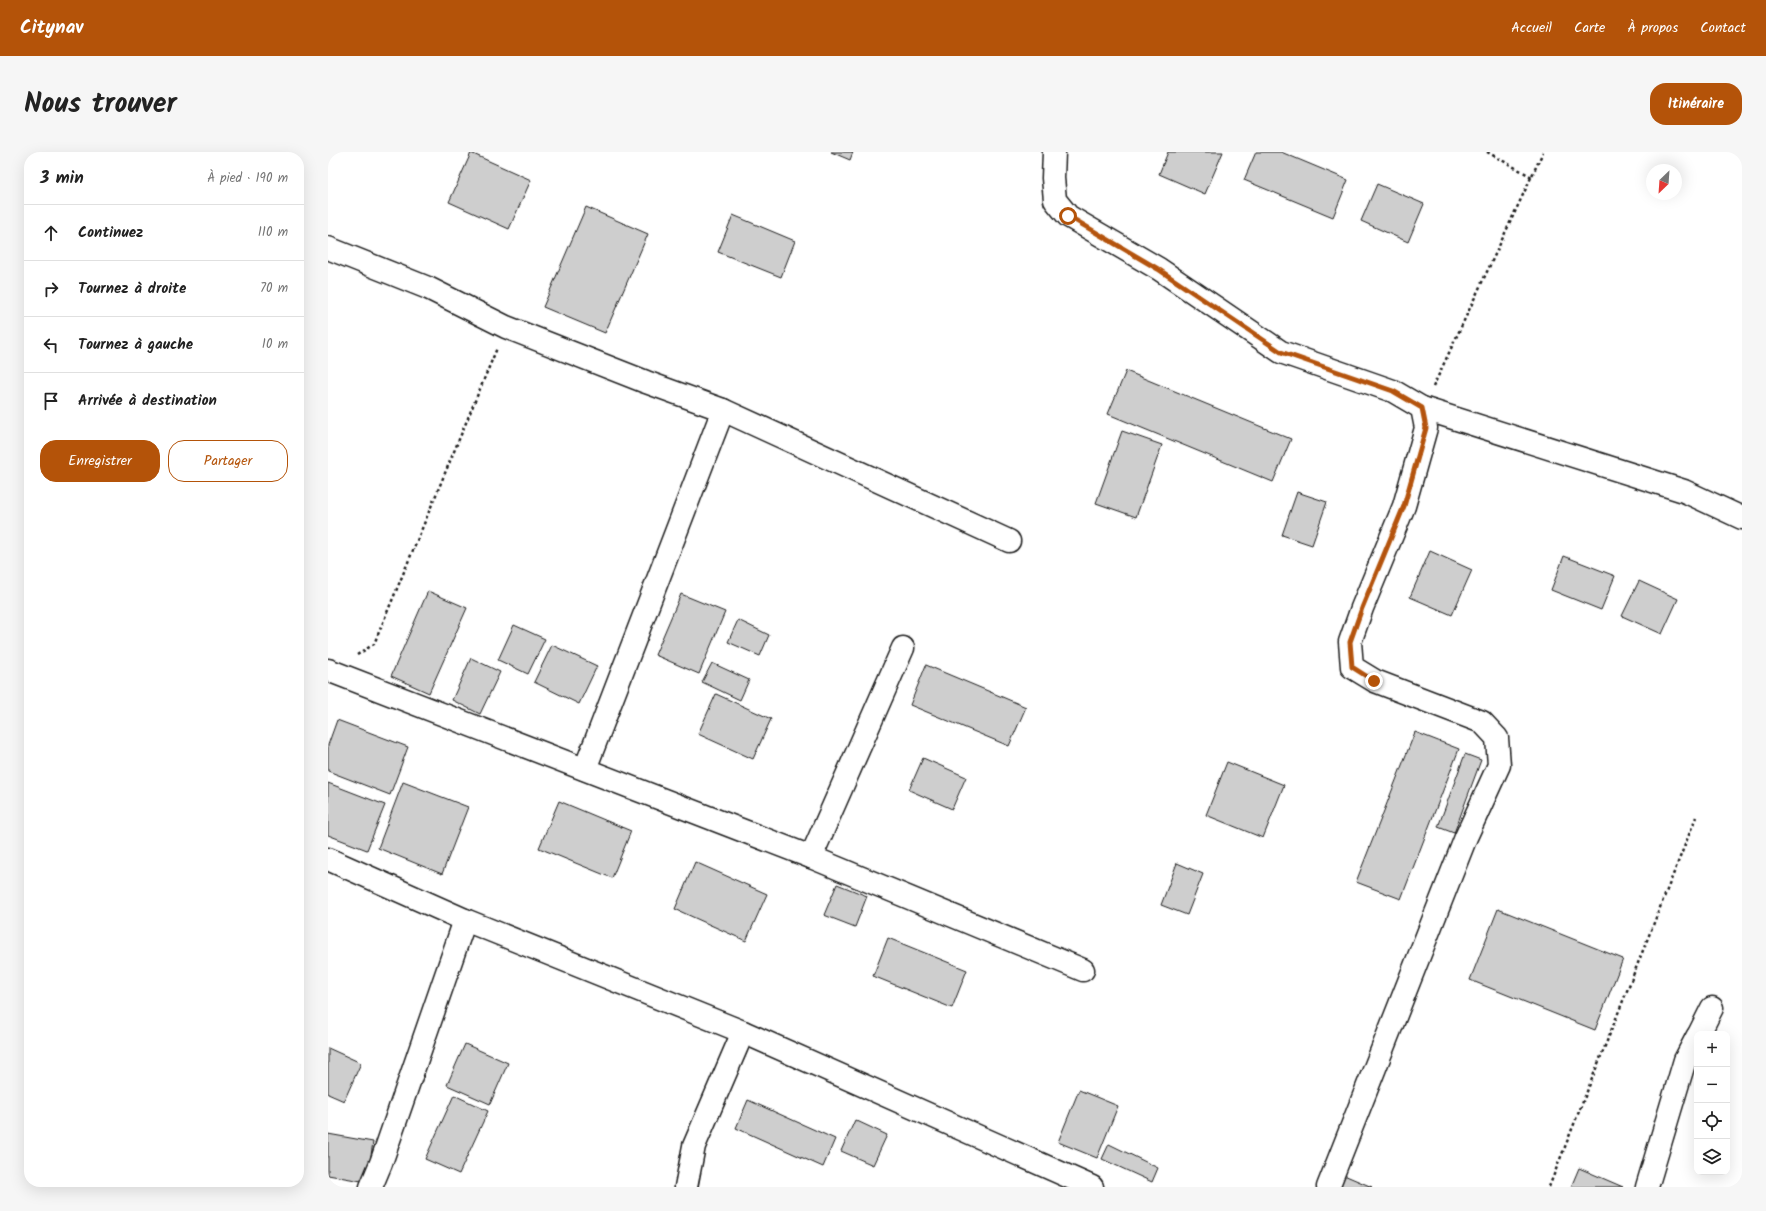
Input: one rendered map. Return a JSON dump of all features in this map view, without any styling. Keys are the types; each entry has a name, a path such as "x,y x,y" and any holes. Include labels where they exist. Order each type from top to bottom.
{"street":[{"path":"1054,152 1053,178 1055,200 1068,216 1158,269 1281,352 1393,391 1422,408 1684,491 1742,518"},
{"path":"329,252 428,288 506,327 646,382 723,410 1009,541"},
{"path":"1328,1187 1466,837 1499,765 1497,738 1482,722 1374,681 1352,667 1350,642 1362,608 1404,506 1426,428 1422,408"},
{"path":"585,769 723,410"},
{"path":"811,858 903,648"},
{"path":"331,670 811,858 1083,970"},
{"path":"328,858 465,920 743,1032 1084,1186"},
{"path":"371,1187 381,1163 465,920"},
{"path":"1700,1031 1712,1008"},
{"path":"686,1187 694,1146 743,1032"},
{"path":"1647,1187 1685,1060 1694,1043"}],"path":[{"path":"1487,152 1532,177"},
{"path":"1422,408 1543,152"},
{"path":"331,670 374,644 506,327"},
{"path":"1549,1187 1696,817"}],"building":[{"path":"831,152 853,152 850,160"},
{"path":"1168,152 1223,152 1205,194 1159,174"},
{"path":"1256,152 1281,152 1348,180 1333,217 1244,180"},
{"path":"471,153 531,180 509,229 449,202"},
{"path":"1377,184 1424,204 1408,242 1361,221"},
{"path":"586,207 648,234 605,333 543,307"},
{"path":"733,215 795,241 781,277 718,252"},
{"path":"1126,371 1291,439 1273,482 1108,414"},
{"path":"1122,431 1162,445 1136,517 1096,503"},
{"path":"1297,492 1327,502 1312,545 1282,535"},
{"path":"1430,551 1472,570 1452,615 1410,597"},
{"path":"1564,556 1615,576 1601,610 1551,590"},
{"path":"1639,581 1678,599 1662,634 1622,616"},
{"path":"428,591 467,608 429,693 391,676"},
{"path":"681,594 725,612 699,674 655,655"},
{"path":"738,620 769,635 760,656 728,642"},
{"path":"514,625 545,639 528,674 498,660"},
{"path":"552,645 597,666 579,704 534,682"},
{"path":"471,658 500,672 480,714 452,700"},
{"path":"712,663 749,680 740,700 702,682"},
{"path":"926,665 1026,707 1009,746 910,705"},
{"path":"716,694 771,719 753,759 698,734"},
{"path":"337,720 408,747 390,795 328,771 328,745"},
{"path":"1415,732 1459,749 1401,899 1356,882"},
{"path":"1465,754 1481,760 1454,833 1438,827"},
{"path":"923,758 966,777 952,809 909,790"},
{"path":"1227,762 1284,785 1263,838 1206,815"},
{"path":"403,782 468,807 442,874 378,848"},
{"path":"328,783 385,805 367,850 328,835"},
{"path":"559,801 631,831 612,878 539,848"},
{"path":"695,862 767,894 746,941 675,909"},
{"path":"1177,863 1203,874 1187,915 1161,905"},
{"path":"837,884 867,896 855,927 824,915"},
{"path":"1498,909 1623,959 1595,1030 1470,980"},
{"path":"888,938 967,970 952,1008 873,976"},
{"path":"465,1044 508,1063 490,1104 447,1085"},
{"path":"328,1048 361,1063 344,1101 328,1094"},
{"path":"1079,1090 1118,1106 1097,1158 1058,1142"},
{"path":"454,1095 488,1111 459,1174 425,1159"},
{"path":"748,1100 835,1139 823,1167 736,1128"},
{"path":"855,1120 887,1135 873,1165 841,1151"},
{"path":"328,1134 373,1142 367,1182 328,1175"},
{"path":"1109,1144 1158,1168 1152,1182 1102,1159"},
{"path":"1579,1168 1623,1187 1571,1187"},
{"path":"1344,1175 1372,1187 1339,1187"}],"route":[{"path":"1068,216 1158,269 1281,352 1393,391 1422,408 1426,428 1404,506 1362,608 1350,642 1352,667 1374,681"}]}
